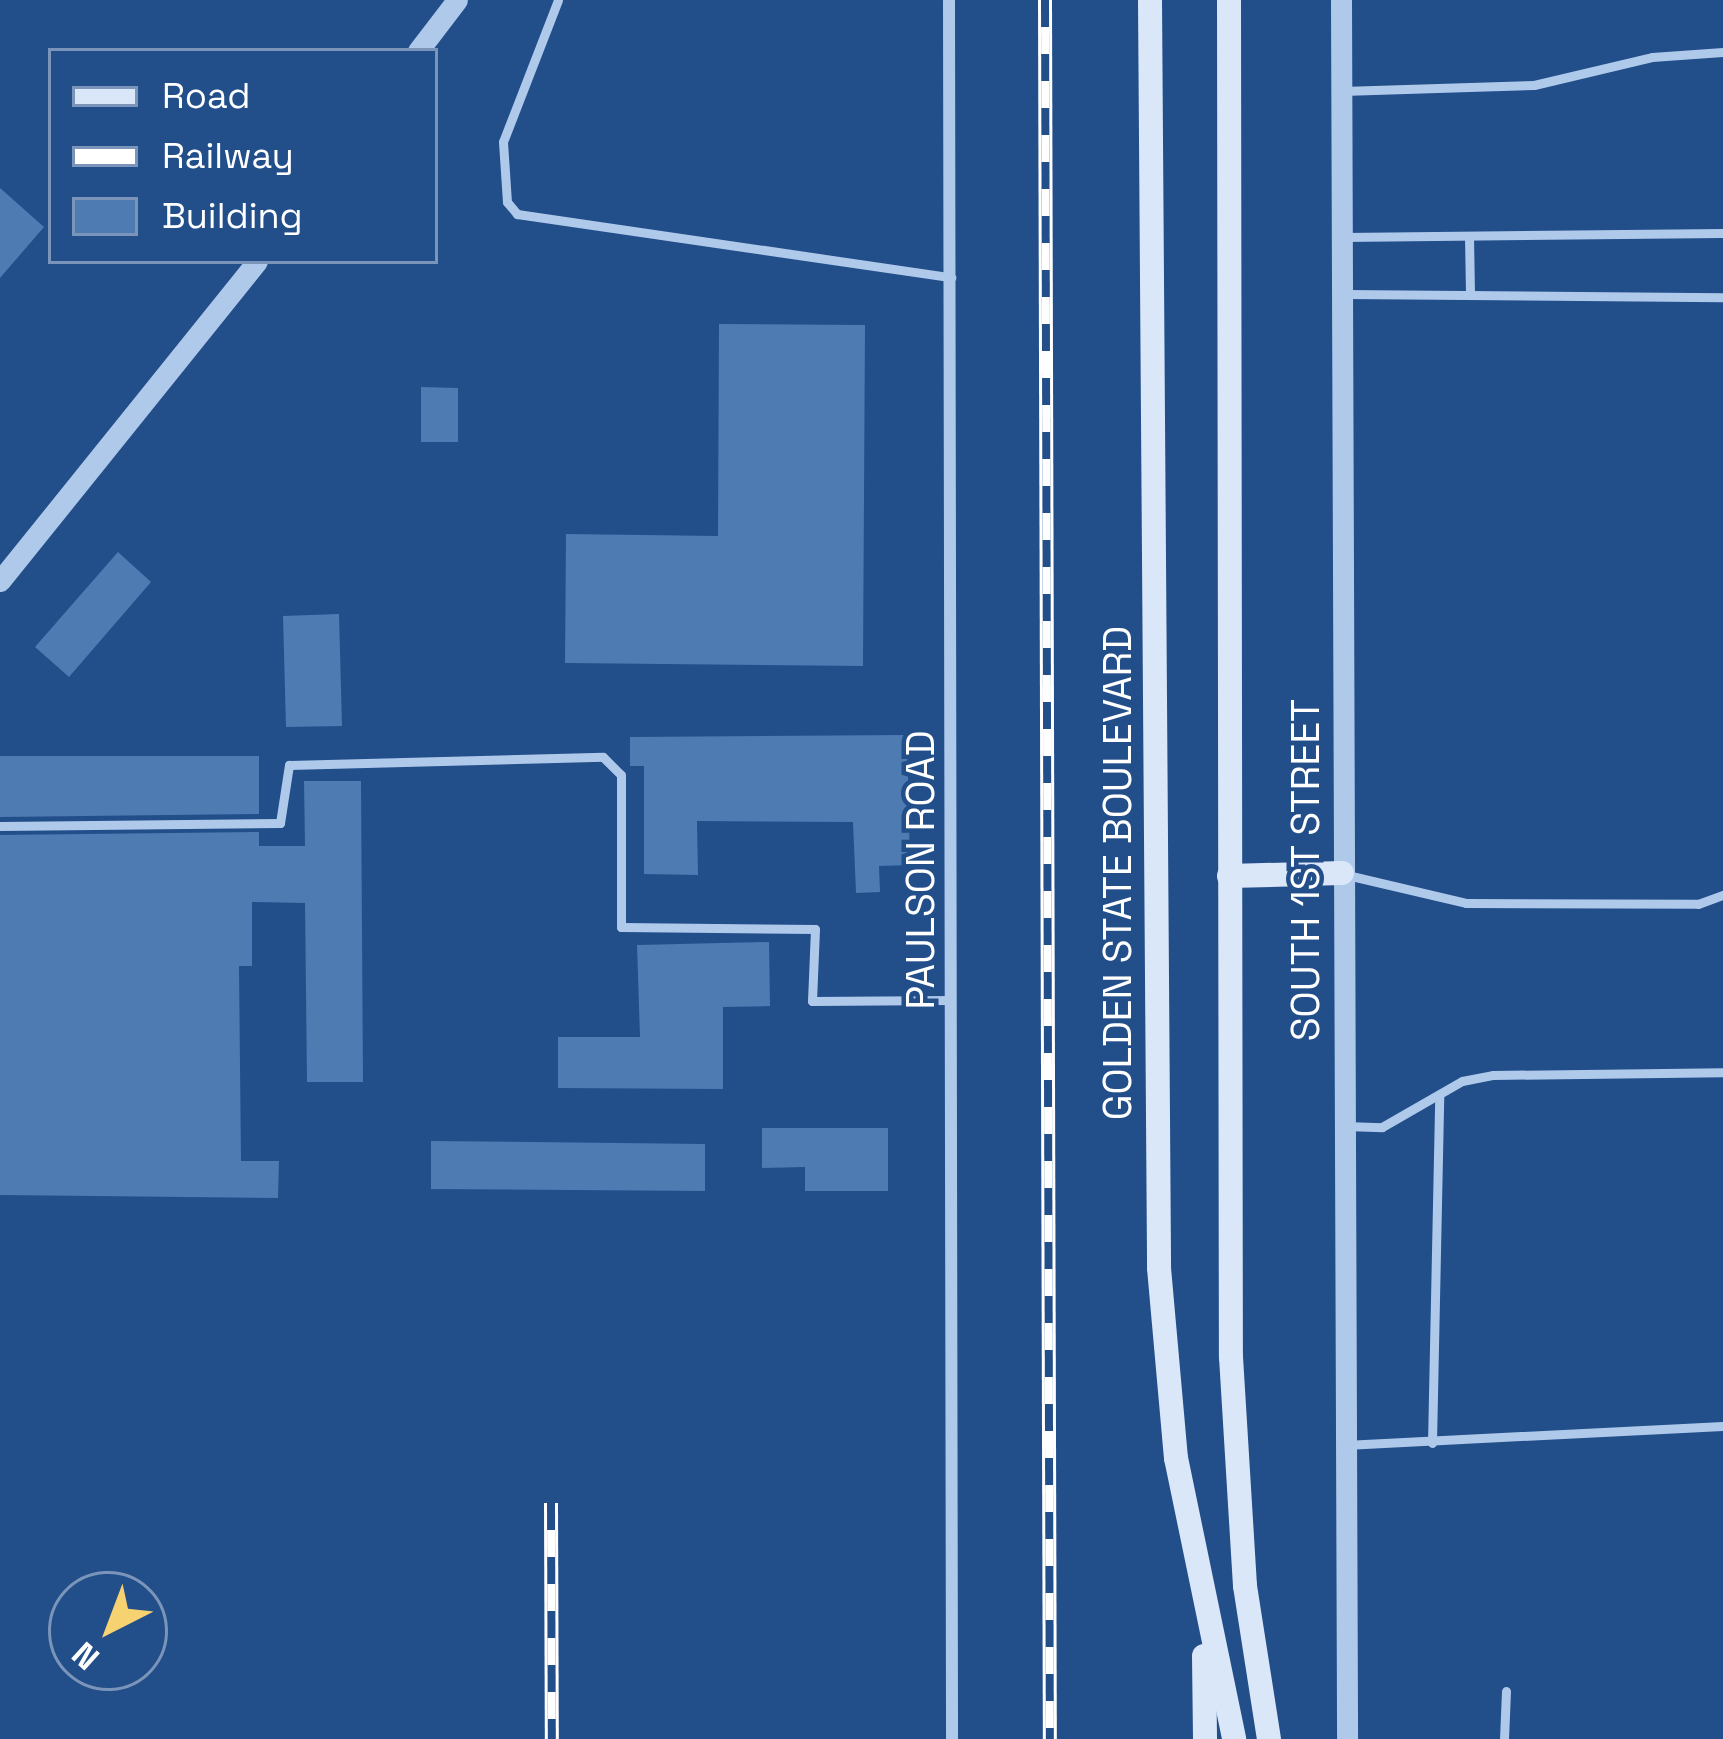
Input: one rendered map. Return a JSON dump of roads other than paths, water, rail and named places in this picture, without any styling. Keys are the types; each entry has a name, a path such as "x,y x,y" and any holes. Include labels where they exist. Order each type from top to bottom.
{"main road":[{"name":"GOLDEN STATE BOULEVARD","path":"1150,0 1156,1197 1172,1420 1202,1599 1234,1739"},
{"path":"1228,0 1231,1357 1245,1586 1269,1739"},
{"path":"1228,876 1342,873"},
{"path":"1202,1599 1205,1739"}],"street":[{"path":"420,48 457,0"},
{"name":"PAULSON ROAD","path":"949,0 952,1739"},
{"name":"SOUTH 1ST STREET","path":"1341,0 1338,294 1347,1739"},
{"path":"0,581 255,264"}],"lane":[{"path":"558,0 503,142 507,202 517,214 950,277"},
{"path":"1340,92 1534,85 1652,57 1723,52"},
{"path":"1340,237 1723,233"},
{"path":"1469,236 1469,295"},
{"path":"1338,294 1723,297"},
{"path":"0,826 280,823 289,765 603,757 621,775 621,927 815,929 812,1001 951,1000"},
{"path":"1342,873 1466,903 1698,904 1723,895"},
{"path":"1343,1126 1382,1126 1438,1096 1492,1075 1723,1072"},
{"path":"1432,1443 1438,1096"},
{"path":"1345,1445 1723,1426"},
{"path":"1504,1739 1506,1691"}],"railway":[{"path":"1045,0 1050,1739"},
{"path":"551,1503 552,1739"}]}
